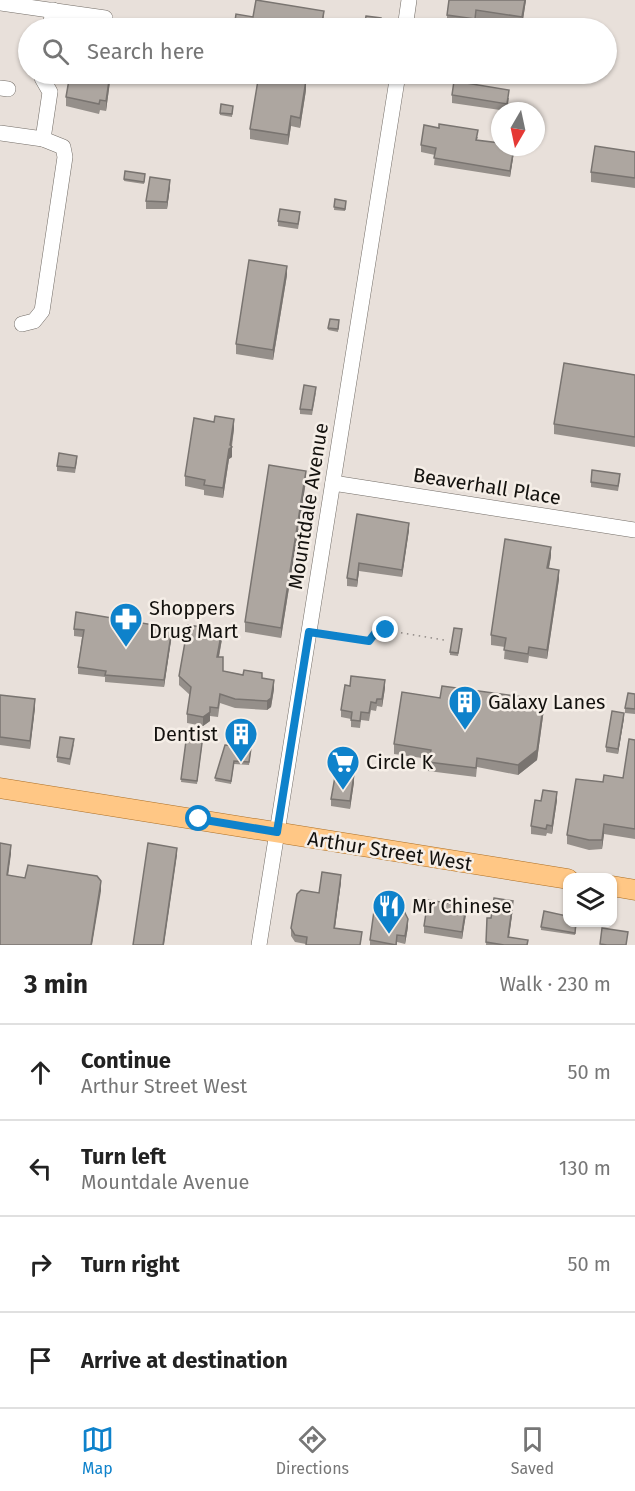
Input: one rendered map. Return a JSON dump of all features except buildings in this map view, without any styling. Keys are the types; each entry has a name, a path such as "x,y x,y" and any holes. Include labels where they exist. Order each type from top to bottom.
{"main road":[{"name":"Arthur Street West","path":"0,788 563,878"},
{"path":"617,887 635,890"}],"street":[{"path":"406,18 408,0"},
{"path":"0,2 105,18"},
{"path":"52,18 53,10"},
{"path":"43,139 51,92 46,84"},
{"name":"Mountdale Avenue","path":"259,945 396,84"},
{"path":"0,133 43,139 63,147 65,157 42,310 34,321 22,324"},
{"name":"Beaverhall Place","path":"333,483 635,530"}],"path":[{"path":"309,632 369,641 376,632 386,630 444,640"}],"place":[{"name":"Shoppers Drug Mart","path":"126,648"},
{"name":"Galaxy Lanes","path":"465,731"},
{"name":"Dentist","path":"241,763"},
{"name":"Circle K","path":"343,791"},
{"name":"Mr Chinese","path":"389,935"}],"route":[{"path":"199,819 277,832 309,632 369,641 376,632 386,630"}]}
